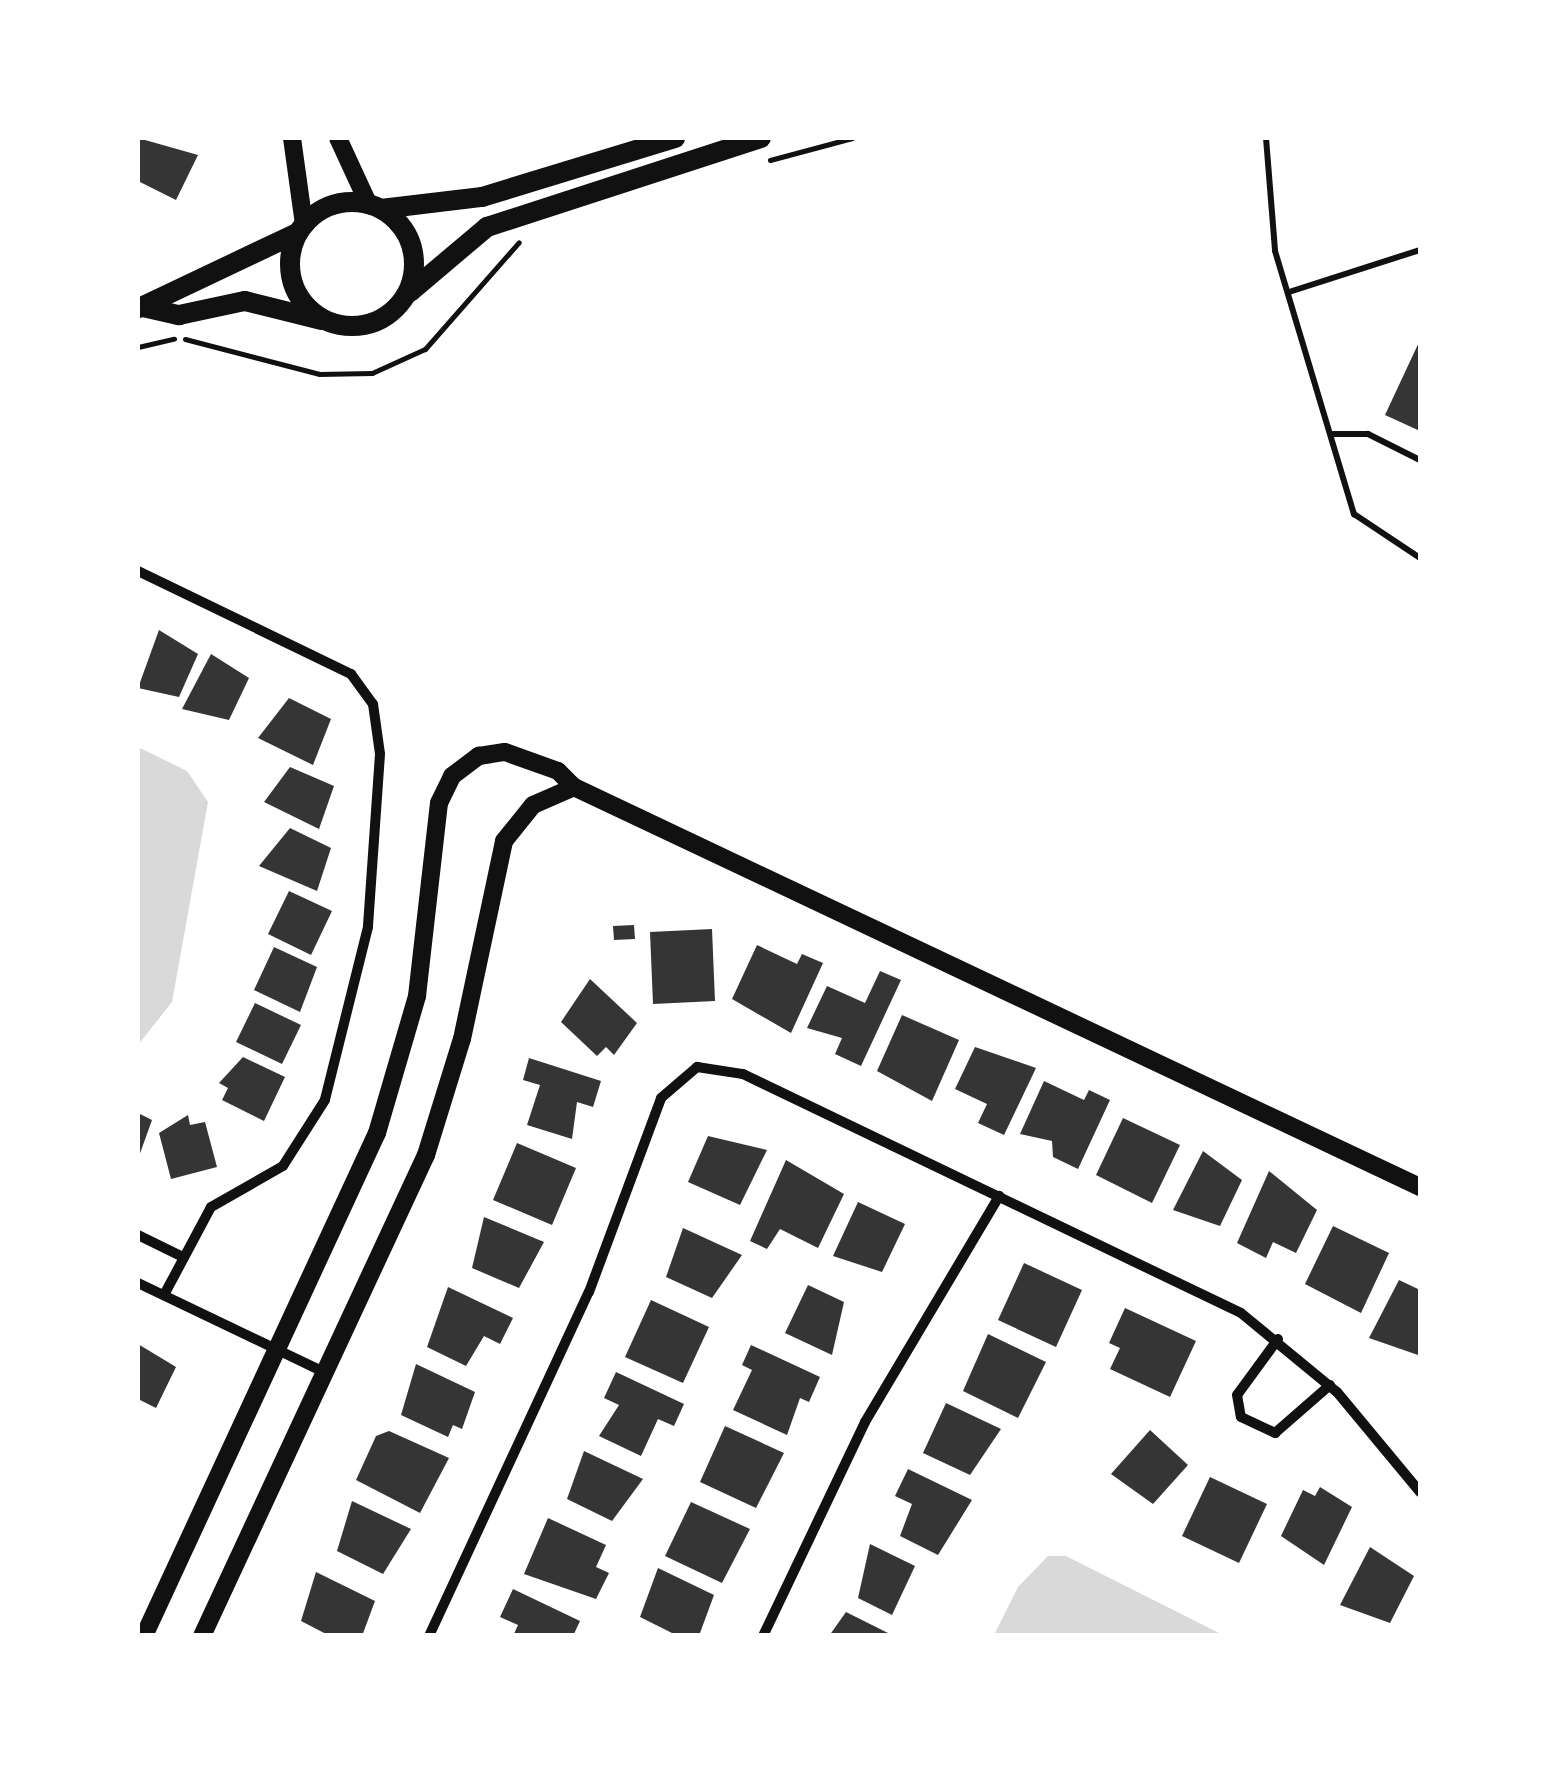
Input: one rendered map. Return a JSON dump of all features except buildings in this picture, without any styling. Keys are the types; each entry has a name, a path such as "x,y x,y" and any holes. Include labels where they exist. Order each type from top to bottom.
{"main road":[{"path":"140,308 300,229 332,205 375,207 482,197 675,138"},
{"path":"140,308 179,316 245,301 324,320 372,324 487,227 760,138"},
{"path":"375,207 412,246 408,293"},
{"path":"300,229 292,284 324,320"}],"street":[{"path":"292,138 300,229"},
{"path":"338,138 375,207"},
{"path":"138,572 340,666 373,704 372,893 330,1086 290,1158 211,1207 164,1295"},
{"path":"140,1635 278,1350 392,1088 426,948 444,789 479,756 505,752 558,771 574,788 1420,1187"},
{"path":"202,1636 327,1373 442,1110 500,853 524,812 574,788"},
{"path":"429,1636 602,1262 660,1098 683,1072 712,1066 743,1074 1209,1295 1278,1339 1330,1384 1420,1492"},
{"path":"763,1636 864,1422 999,1196"},
{"path":"138,1235 183,1256"},
{"path":"138,1283 327,1373"},
{"path":"1278,1339 1238,1395 1242,1417 1275,1433 1330,1384"}],"lane":[{"path":"1266,138 1270,216 1354,514 1420,558"},
{"path":"1289,292 1420,250"},
{"path":"1331,434 1368,434 1420,460"}],"path":[{"path":"763,162 852,138"},
{"path":"138,347 215,341 319,374 384,370 425,348 490,272 536,234"}],"shaded area":[{"path":"138,747 187,771 208,802 172,1002 138,1045"},
{"path":"1048,1556 1066,1556 1223,1635 994,1635 1018,1587"}]}
